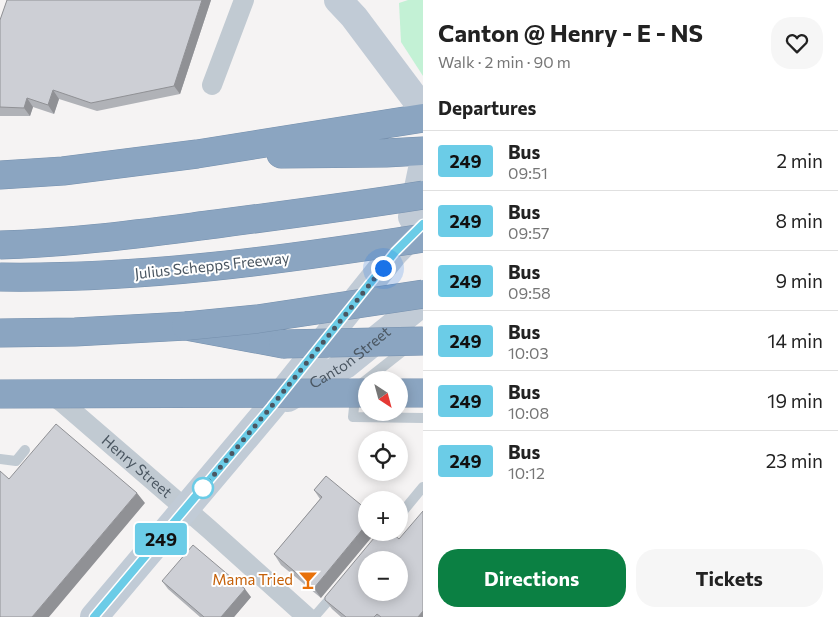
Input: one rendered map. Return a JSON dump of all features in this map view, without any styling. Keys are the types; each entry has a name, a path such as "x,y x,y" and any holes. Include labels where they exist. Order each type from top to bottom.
{"highway":[{"path":"0,175 63,171 197,154 423,118"},
{"path":"197,154 386,153 423,151"},
{"path":"0,245 38,244 125,236 423,195"},
{"name":"Julius Schepps Freeway","path":"0,277 110,276 185,270 297,257 417,235"},
{"path":"0,332 92,332 186,326 266,318 423,294"},
{"path":"186,326 283,344 423,342"},
{"path":"0,394 358,393"},
{"path":"408,393 423,393"}],"main road":[{"path":"353,6 423,109"},
{"path":"417,235 416,206 423,164"},
{"name":"Canton Street","path":"94,617 271,407 364,291 417,235"},
{"name":"Canton Street","path":"271,407 345,365 423,302"}],"street":[{"path":"212,85 244,0"},
{"name":"Henry Street","path":"0,382 19,381 40,386 63,403 307,617"}],"lane":[{"path":"423,342 409,347 356,388 353,416 423,418"},
{"path":"0,459 16,461 25,450"},
{"path":"408,505 423,487"},
{"path":"314,617 343,583"}],"green space":[{"path":"408,0 423,0 423,76 401,42 399,3"}],"building":[{"path":"7,0 202,0 174,86 91,103 53,90 48,105 27,98 24,108 0,107 0,20"},
{"path":"56,424 137,493 32,617 0,617 0,471 9,479"},
{"path":"326,476 358,502 358,535 314,588 274,554 322,497 314,490"},
{"path":"423,511 423,611 418,617 381,617 377,614 374,617 346,617 325,600 325,597 358,557 358,601 408,601 408,551 363,551 372,541 408,541 408,528"},
{"path":"193,545 245,589 221,617 204,617 162,581"}],"bus line":[{"name":"249","path":"94,617 271,407 395,252 423,224"}],"place":[{"name":"Mama Tried","path":"308,580"}],"route":[{"path":"203,488 383,268"}]}
